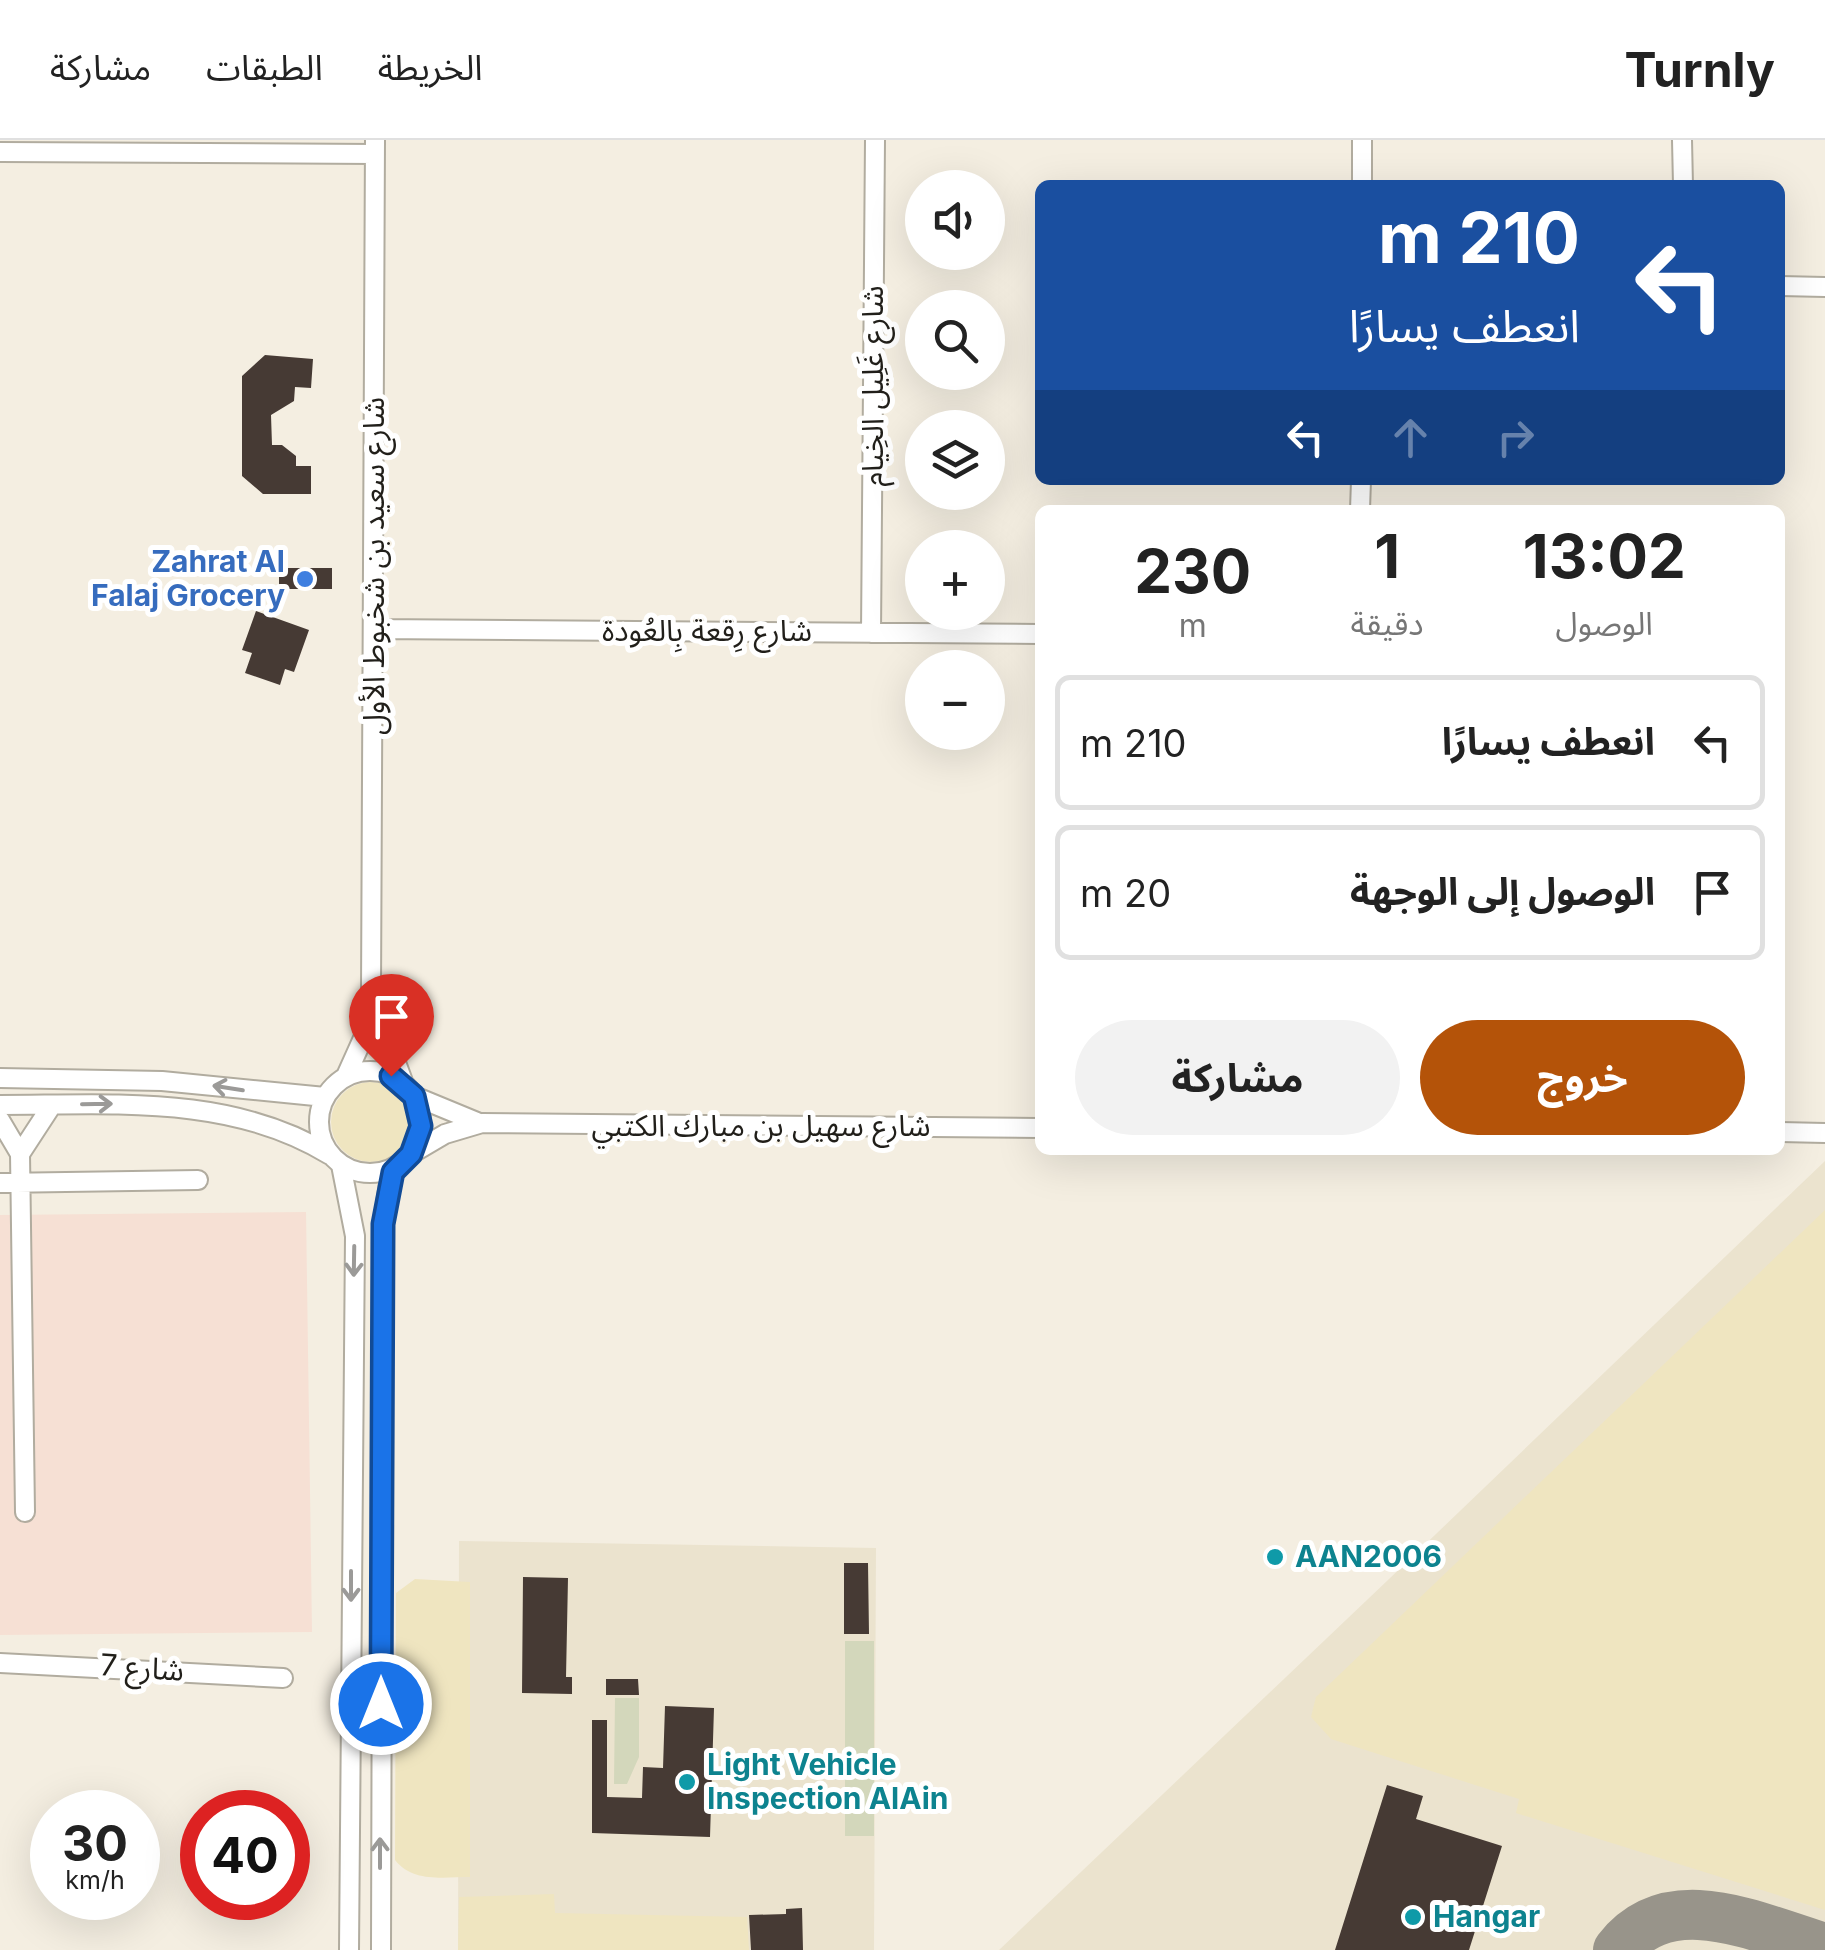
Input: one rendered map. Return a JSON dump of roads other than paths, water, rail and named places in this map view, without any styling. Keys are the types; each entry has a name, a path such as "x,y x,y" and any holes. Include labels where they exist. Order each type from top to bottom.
{"street":[{"name":"شارع غَلِيل الخِيام","path":"871,633 875,140"},
{"path":"1362,140 1362,180"},
{"path":"1682,140 1683,180"},
{"path":"0,152 375,147"},
{"name":"شارع سعيد بن شخبوط الأول","path":"346,1076 364,1036 371,992 375,147"},
{"path":"1785,286 1825,287"},
{"name":"شارع رِقعة بِالعُودة","path":"374,629 1035,634"},
{"name":"شارع سعيد بن شخبوط الأول","path":"371,992 409,1090"},
{"path":"349,1950 354,1236 335,1160 318,1127 325,1098 346,1076 376,1072 409,1090 421,1126 390,1183 383,1224 380,1950"},
{"path":"0,1078 108,1078 325,1098"},
{"name":"شارع سهيل بن مبارك الكتبي","path":"409,1090 482,1124"},
{"path":"0,1104 134,1104 242,1116 290,1132 335,1160 370,1174 405,1159"},
{"path":"20,1154 52,1105"},
{"path":"0,1120 20,1154 24,1512"},
{"name":"شارع سهيل بن مبارك الكتبي","path":"405,1159 445,1134 482,1124 1035,1128"},
{"path":"1785,1132 1825,1133"},
{"path":"0,1183 198,1180"},
{"name":"شارع 7","path":"0,1663 284,1678"}],"place":[{"name":"Zahrat Al Falaj Grocery","path":"305,579"},
{"name":"AAN2006","path":"1275,1557"},
{"name":"Light Vehicle Inspection AlAin","path":"687,1782"},
{"name":"Hangar","path":"1413,1917"}]}
